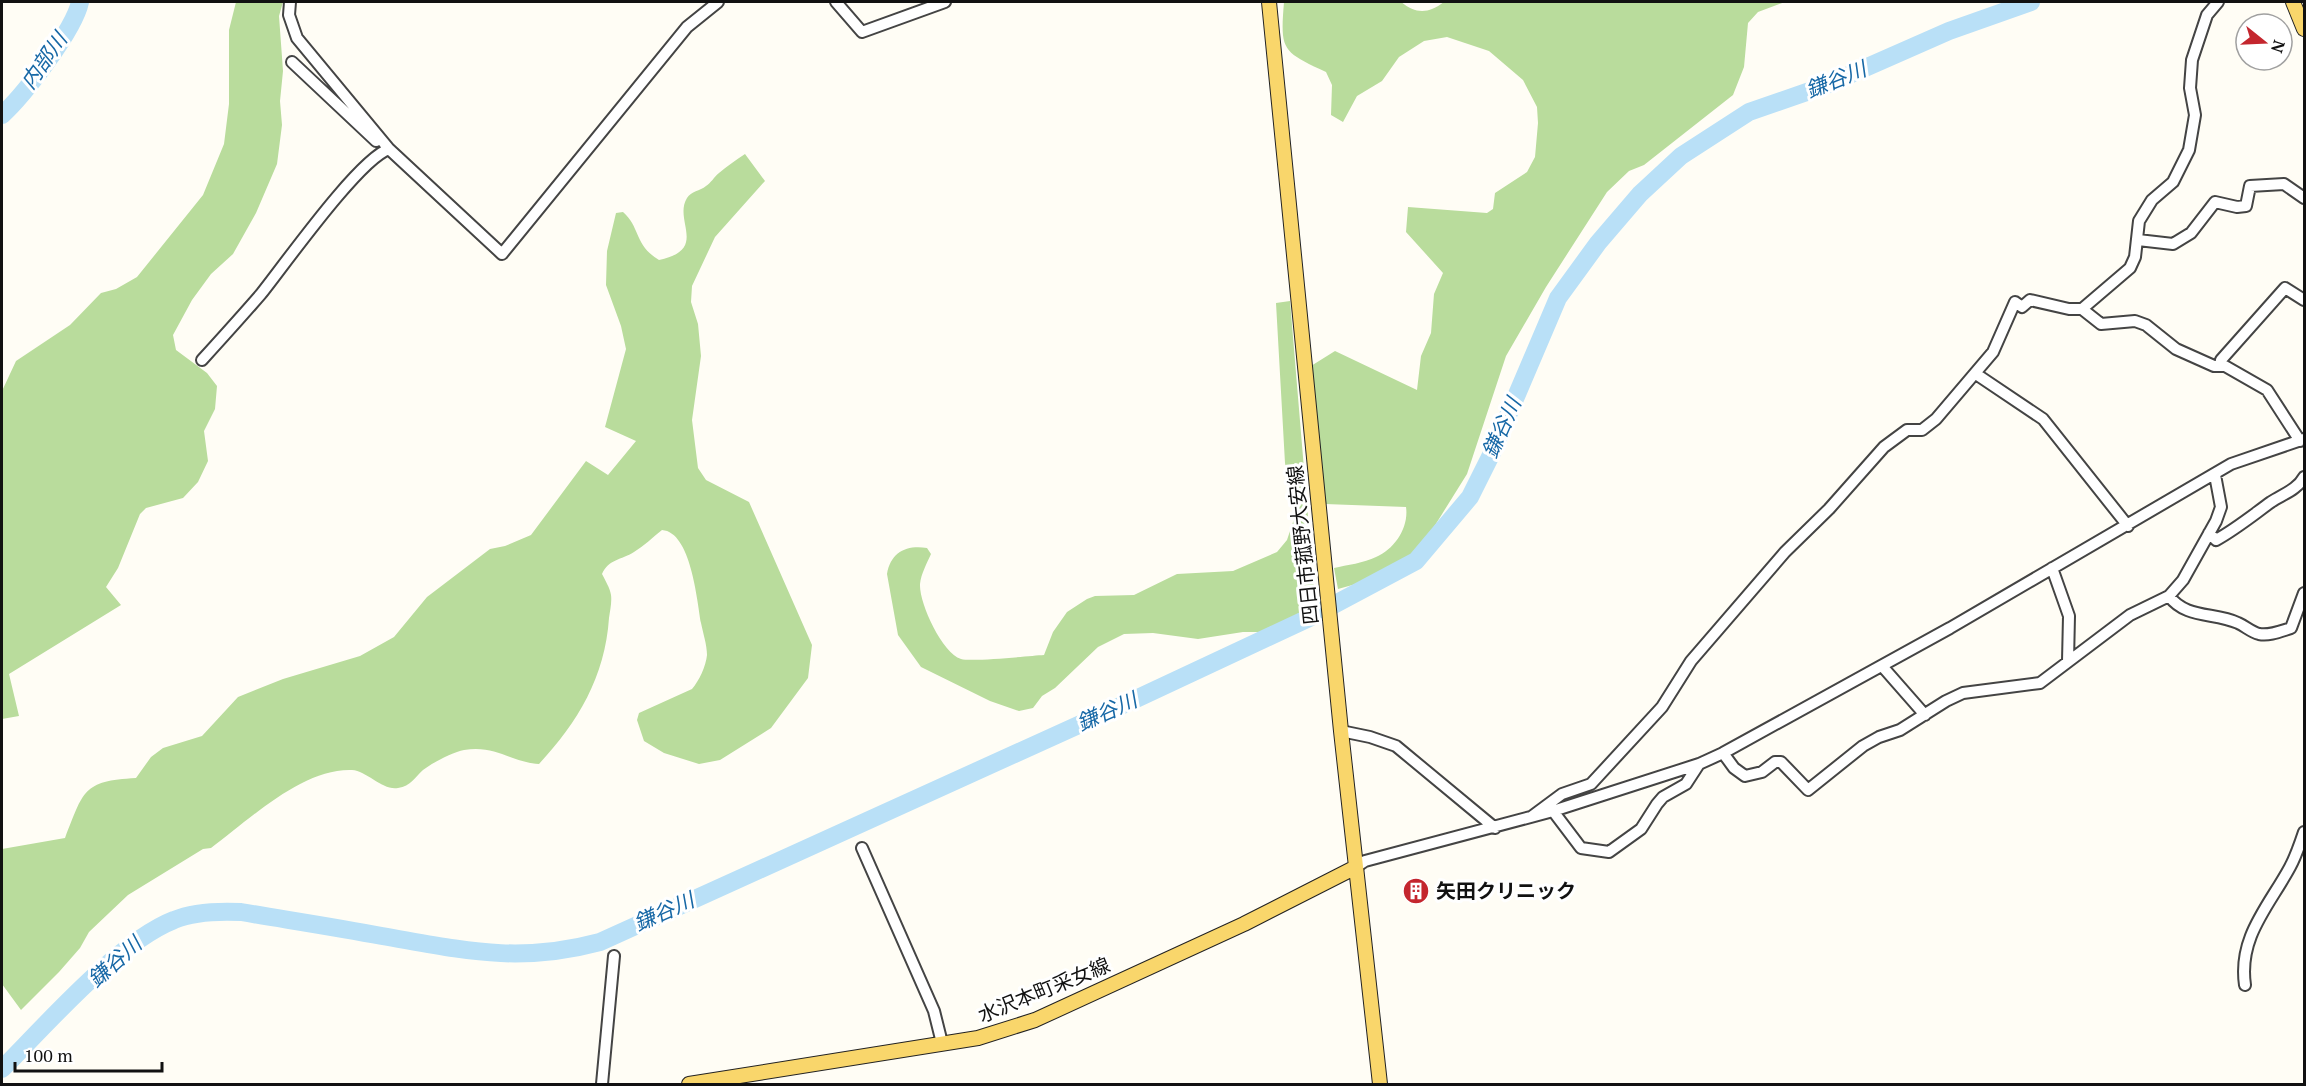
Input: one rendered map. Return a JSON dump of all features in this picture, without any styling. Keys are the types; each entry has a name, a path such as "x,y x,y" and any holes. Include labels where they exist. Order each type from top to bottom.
{"main road":[{"name":"四日市菰野大安線","path":"1269,2 1341,731 1380,1084"},
{"path":"2293,2 2304,29"},
{"name":"水沢本町采女線","path":"689,1084 978,1038 1035,1020 1196,946 1356,867"}],"street":[{"path":"290,2 289,15 297,38 389,149 502,254 687,27 718,2"},
{"path":"836,2 862,33 945,2"},
{"path":"2082,309 2130,268 2136,257 2139,221 2152,200 2173,182 2189,150 2195,115 2190,88 2192,60 2207,15 2218,2"},
{"path":"292,62 371,138 389,149"},
{"path":"202,360 260,294 356,176 380,152 389,149"},
{"path":"2138,240 2173,244 2191,233 2215,202 2237,207 2246,206 2250,186 2284,184 2304,198"},
{"path":"2220,366 2221,360 2285,288 2304,300"},
{"path":"1356,867 1375,858 1495,828 1553,811 1699,764 1882,666 2128,526 2231,464 2302,440 2267,390 2225,366 2214,366 2176,349 2146,325 2134,321 2101,324 2082,309 2069,309 2030,300 2022,307 2015,302 1993,352 1936,419 1922,430 1907,430 1884,447 1785,552 1691,661 1662,707 1591,784 1562,794 1531,817"},
{"path":"1976,374 2043,419 2128,526"},
{"path":"1723,753 1734,768 1745,776 1762,772 1775,762 1781,762 1808,790 1863,746 1879,737 1900,730 1963,693 2040,684 2130,615 2169,596 2183,580 2221,507 2214,475"},
{"path":"2209,533 2216,540 2252,518 2274,500 2303,486"},
{"path":"2052,568 2069,616 2068,661"},
{"path":"2169,596 2176,606 2202,615 2238,623 2259,634 2291,628 2304,593"},
{"path":"1882,666 1925,716"},
{"path":"1341,731 1370,737 1396,747 1495,828"},
{"path":"1553,811 1581,848 1609,852 1641,829 1657,804 1686,784 1699,764"},
{"path":"2245,985 2242,966 2252,929 2291,865 2304,832"},
{"path":"862,848 934,1011 942,1042"},
{"path":"602,1084 614,956"}],"green space":[{"path":"236,2 283,2 279,16 283,71 280,101 282,125 277,164 256,213 233,254 211,274 192,300 173,335 176,350 207,373 217,386 215,409 204,431 208,461 198,482 183,498 146,508 140,514 118,568 106,587 121,605 9,674 19,716 2,719 2,391 16,361 70,325 101,293 116,289 137,277 203,195 224,144 229,104 229,30"},
{"path":"1284,2 1401,2 1412,9 1422,11 1433,9 1444,2 1785,2 1758,12 1748,23 1744,67 1733,95 1644,165 1629,171 1607,192 1546,287 1506,356 1467,474 1419,551 1374,579 1338,589 1334,568 1371,559 1389,549 1403,530 1406,507 1325,504 1311,366 1335,351 1417,390 1421,356 1431,333 1434,294 1443,273 1406,232 1408,207 1487,213 1493,209 1495,193 1527,172 1535,157 1537,107 1523,80 1489,51 1447,37 1424,41 1399,57 1382,81 1357,96 1343,122 1331,115 1332,85 1326,72 1300,59 1287,48 1283,31"},
{"path":"745,154 765,181 715,237 692,286 691,302 698,324 701,356 692,420 698,468 706,480 749,502 812,645 808,678 771,728 720,760 699,764 664,753 644,741 637,720 639,713 692,689 702,673 707,655 695,584 686,554 680,542 672,534 662,530 638,550 608,565 602,574 610,590 611,601 602,660 577,715 539,764 486,750 464,750 432,764 409,784 398,788 387,787 352,770 314,777 295,786 259,810 211,848 203,849 128,895 89,932 80,948 21,1010 2,984 2,849 65,838 87,792 105,782 136,778 151,757 163,748 202,736 238,697 283,679 360,656 394,637 427,597 490,549 505,546 531,535 586,461 608,475 636,441 605,427 626,349 621,326 606,285 607,251 616,213 623,212 629,218 645,248 659,260 674,255 682,249 686,242 684,207 687,198 708,185 722,170"},
{"path":"1290,301 1315,601 1273,632 1243,632 1198,639 1153,633 1124,634 1098,647 1055,688 1042,696 1033,708 1019,711 990,701 921,667 898,635 887,574 892,560 906,549 927,548 931,554 920,584 923,603 939,638 954,655 967,660 1044,655 1053,632 1067,612 1087,599 1095,596 1134,595 1177,574 1233,571 1277,552 1287,540 1295,516 1285,463 1276,303"}],"waterway":[{"name":"内部川","path":"2,115 47,62 68,29 80,2"},
{"name":"鎌谷川","path":"2,1069 61,1008 107,965 152,931 181,917 207,913 241,912 439,946 491,952 543,952 600,942 1309,618 1416,561 1470,497 1492,453 1558,298 1598,243 1640,194 1681,156 1749,112 1824,86 1949,31 2031,2"}],"place":[{"name":"矢田クリニック","path":"1416,891"}]}
